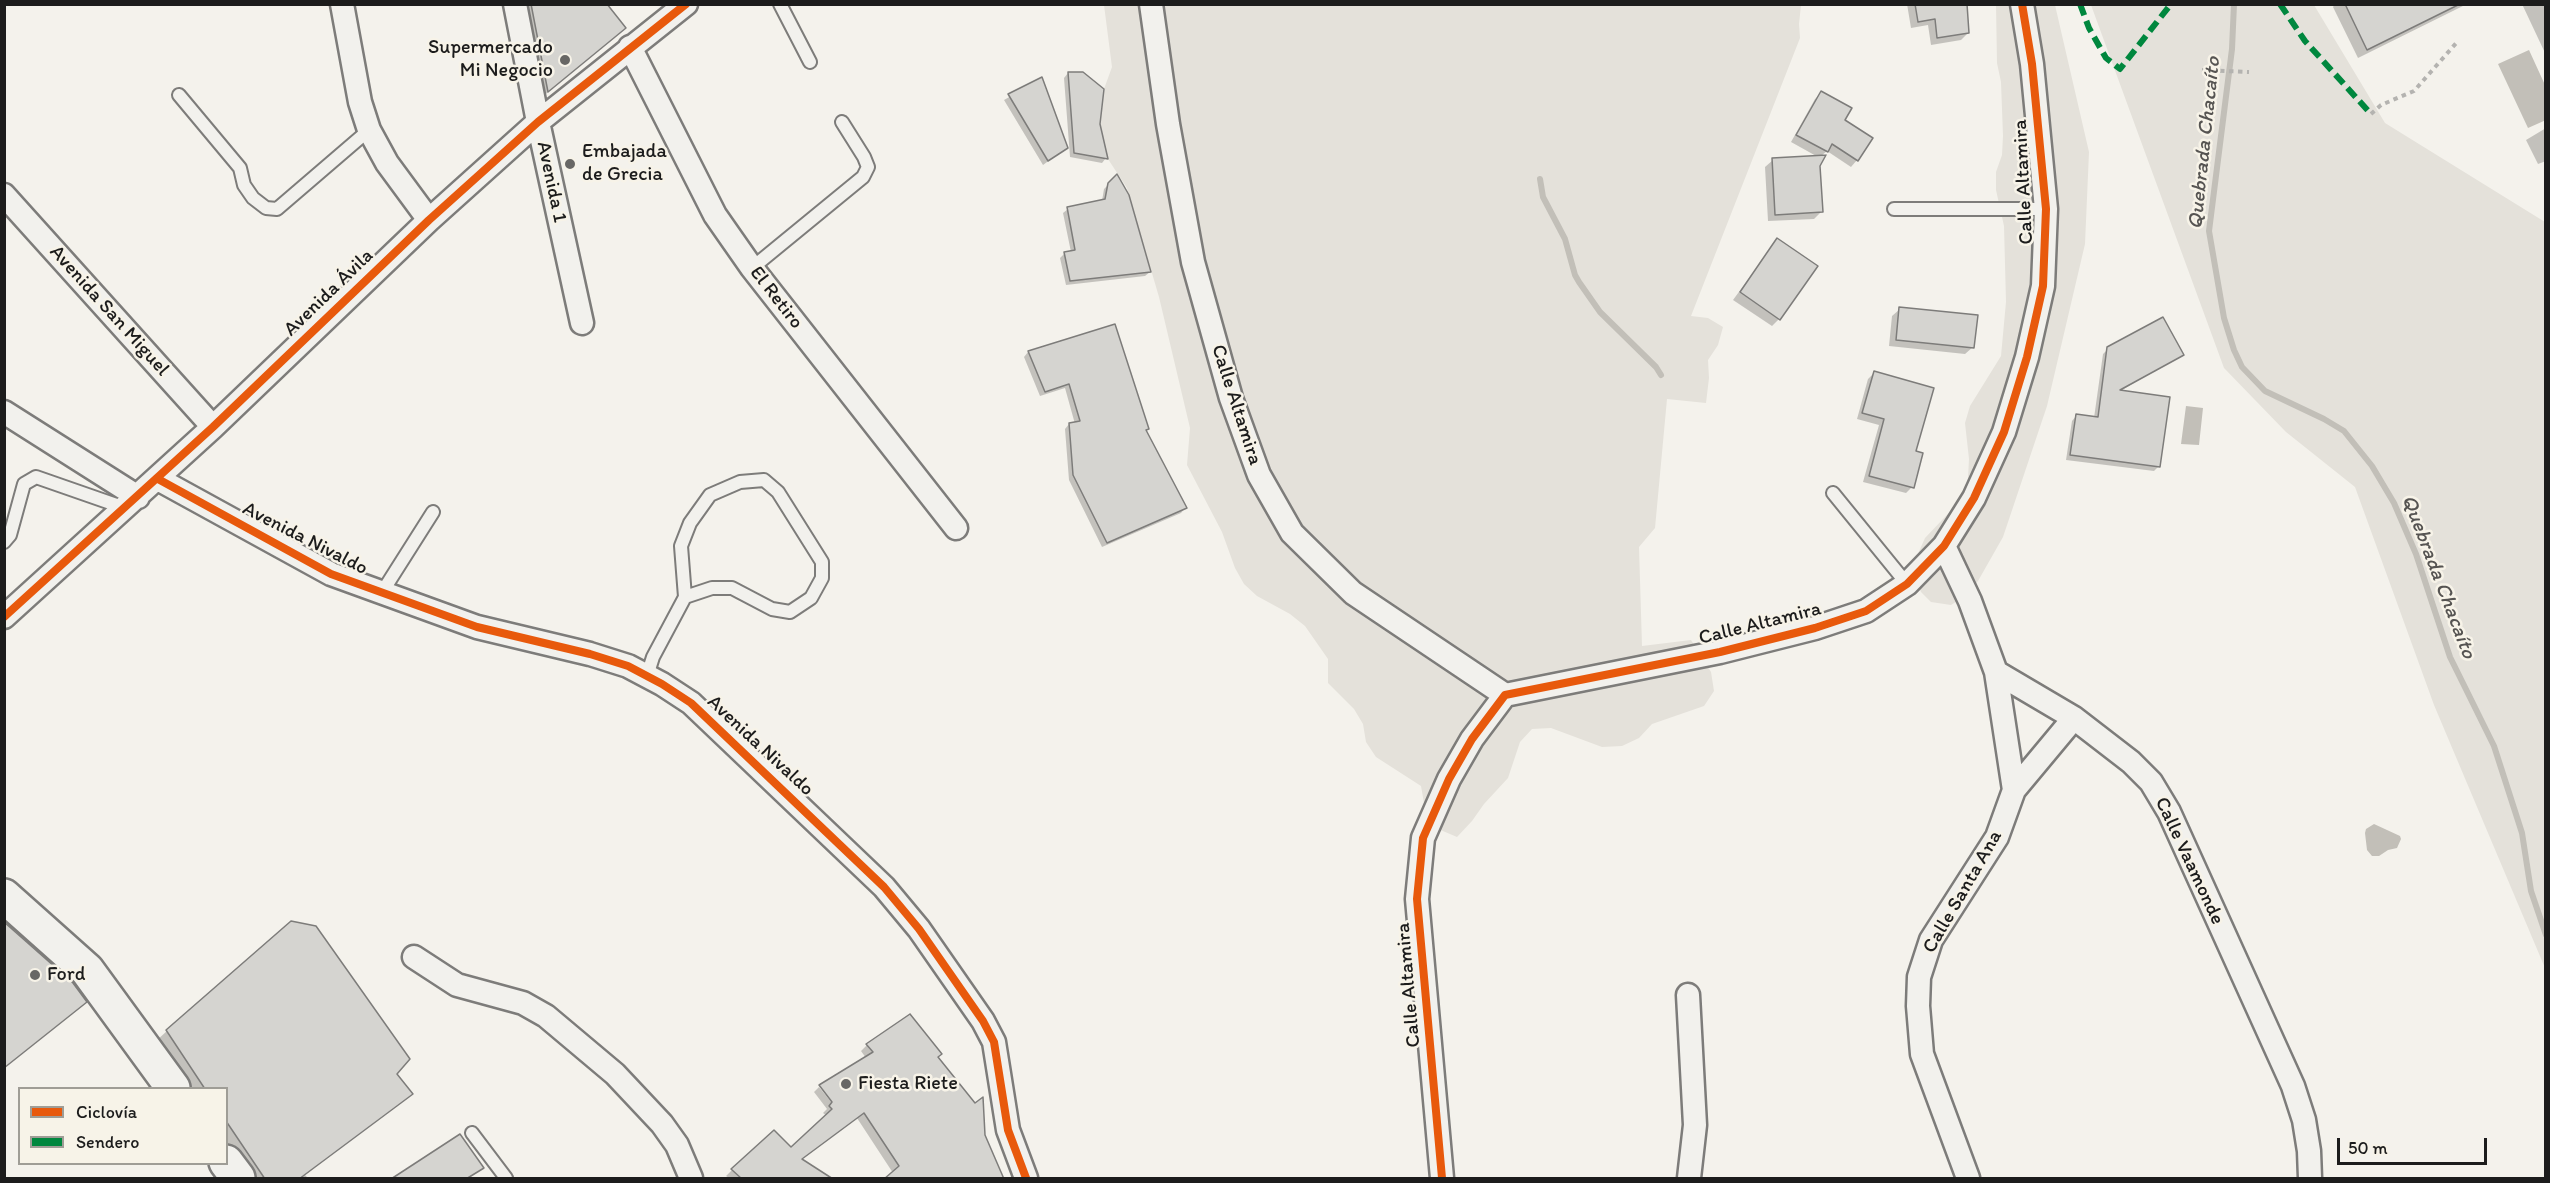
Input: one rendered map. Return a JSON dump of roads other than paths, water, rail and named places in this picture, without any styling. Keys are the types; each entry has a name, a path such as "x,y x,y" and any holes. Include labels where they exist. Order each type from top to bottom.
{"street":[{"path":"342,4 360,102 369,130 387,163 429,220"},
{"name":"Avenida 1","path":"515,4 582,323"},
{"name":"Avenida Ávila","path":"4,617 158,479 429,220 538,122 686,4"},
{"name":"Calle Altamira","path":"1151,4 1168,124 1192,262 1231,398 1258,475 1292,532 1353,593 1505,695"},
{"name":"Calle Altamira","path":"1442,1179 1417,899 1423,838 1449,779 1472,739 1505,695 1720,652 1815,628 1866,611 1907,584 1944,546 1974,498 1999,443 2027,357 2043,286 2046,209 2032,64 2022,4"},
{"name":"El Retiro","path":"630,47 716,215 752,267 956,528"},
{"name":"Avenida San Miguel","path":"4,195 213,428"},
{"path":"4,412 132,502"},
{"name":"Avenida Nivaldo","path":"158,479 331,574 477,627 590,654 627,666 691,703 884,887 919,929 994,1042 1008,1130 1026,1179"},
{"path":"1944,546 1970,601 1996,672"},
{"name":"Calle Vaamonde","path":"1996,672 2074,718 2131,762 2151,783 2169,812 2293,1086 2304,1120 2309,1151 2310,1179"},
{"name":"Calle Santa Ana","path":"1965,1178 1922,1054 1918,977 1931,940 1997,837 2014,790 1996,672"},
{"path":"2014,790 2074,718"},
{"path":"4,896 87,970 172,1087"},
{"path":"414,957 457,985 512,999 546,1016 615,1074 662,1124 677,1145 691,1179"},
{"path":"1688,995 1695,1125 1689,1179"}],"lane":[{"path":"780,4 810,62"},
{"path":"179,96 240,168 244,185 253,198 266,208 277,209 369,130"},
{"path":"752,267 863,177 868,167 842,122"},
{"path":"1894,209 2046,209"},
{"path":"4,542 10,535 24,484 36,477 132,502"},
{"path":"647,676 653,657 685,597 681,546 690,523 710,495 740,482 764,480 778,492 822,562 822,578 811,598 790,612 772,609 732,588 712,588 685,597"},
{"path":"1833,493 1907,584"},
{"path":"381,594 434,512"},
{"path":"472,1133 506,1179"}],"waterway":[{"name":"Quebrada Chacaíto","path":"2234,4 2232,49 2209,231 2224,318 2234,350 2242,367 2265,391 2344,431 2372,466 2394,503 2416,554 2450,657 2494,746 2522,833 2531,891 2546,935"},
{"path":"1540,179 1543,197 1565,239 1579,282 1600,312 1656,367 1661,375"}],"place":[{"name":"Supermercado Mi Negocio","path":"565,60"},
{"name":"Embajada de Grecia","path":"570,164"},
{"name":"Ford","path":"35,975"},
{"name":"Fiesta Riete","path":"846,1084"}]}
